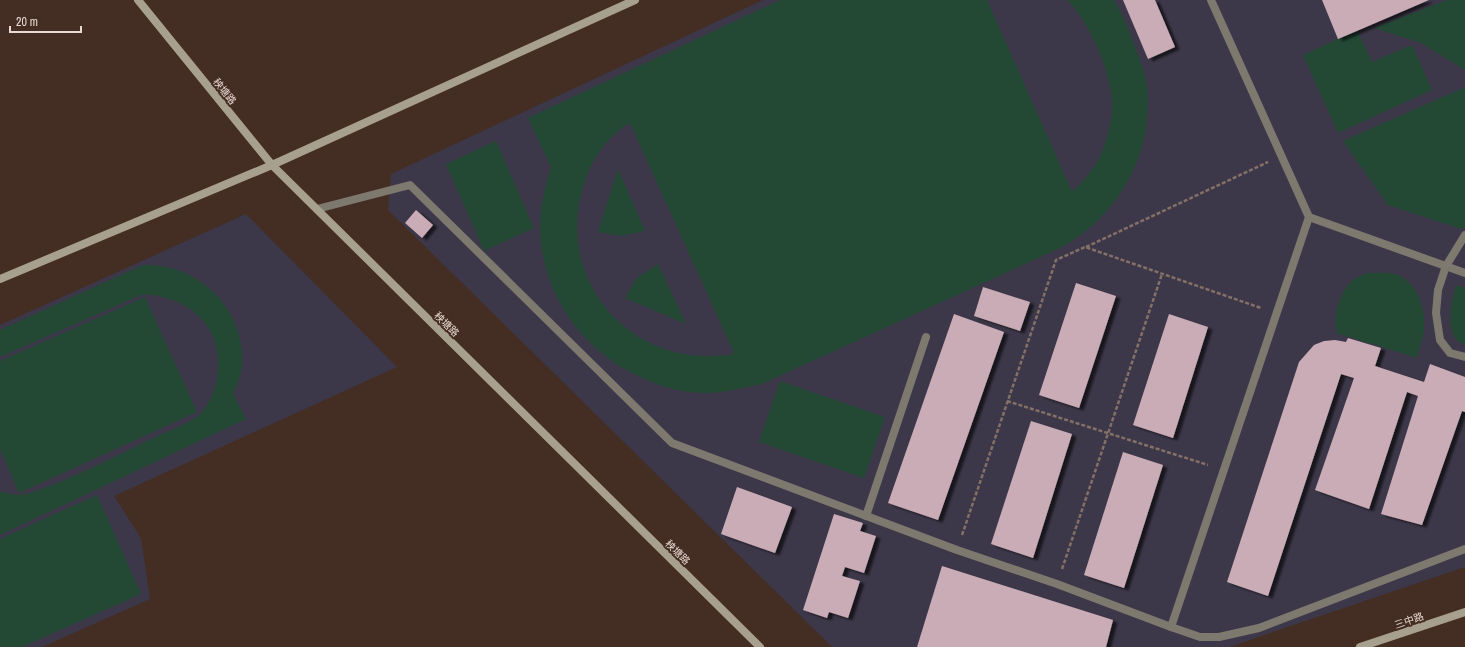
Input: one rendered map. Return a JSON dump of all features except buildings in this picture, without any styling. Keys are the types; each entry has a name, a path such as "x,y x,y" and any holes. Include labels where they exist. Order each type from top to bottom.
{"main road":[{"name":"秧塘路","path":"138,0 272,165 760,647"},
{"path":"0,279 272,165 635,0"},
{"name":"三中路","path":"1360,647 1465,612"}],"lane":[{"path":"1171,628 1310,217 1211,0"},
{"path":"318,209 410,184 672,443 957,550 1057,584 1171,628 1200,637 1219,637 1259,628 1465,548"},
{"path":"1310,217 1465,272"},
{"path":"1465,235 1446,266 1436,313 1440,340 1450,353 1465,357"},
{"path":"866,516 926,337"}],"path":[{"path":"957,550 1056,260 1282,156"},
{"path":"1085,247 1277,313"},
{"path":"1057,584 1162,274"},
{"path":"1007,401 1224,470"}],"shaded area":[{"path":"763,0 1465,0 1465,567 1229,647 832,647 388,210 391,174"},
{"path":"246,214 397,367 114,496 141,538 150,599 42,647 0,647 0,325"}],"green space":[{"path":"780,0 987,0 1072,192 1097,163 1104,147 1111,122 1112,97 1105,67 1099,51 1084,22 1067,0 1113,0 1128,29 1142,67 1147,87 1148,112 1145,136 1138,159 1128,181 1115,201 1099,219 1081,235 1060,248 762,384 712,393 695,393 676,390 657,384 630,372 593,346 565,312 547,271 542,250 540,227 541,212 551,167 528,118","holes":["630,123 734,353 697,356 663,348 634,334 609,312 591,285 580,254 577,220 584,184 591,166 601,149 614,135"]},
{"path":"1447,0 1465,0 1465,70 1421,43 1374,28"},
{"path":"1357,30 1372,62 1412,45 1432,90 1338,133 1303,55"},
{"path":"1465,87 1465,226 1461,229 1388,205 1343,141"},
{"path":"496,141 534,228 484,251 446,164"},
{"path":"618,169 645,231 622,236 598,232"},
{"path":"658,264 686,324 625,298 637,278"},
{"path":"143,265 163,266 182,272 200,281 215,293 227,308 236,325 241,345 242,365 239,380 233,394 246,419 0,535 0,492 19,495 30,493 62,481 185,424 196,418 209,402 216,384 218,365 214,340 209,329 193,311 182,304 158,296 139,296 0,357 0,330"},
{"path":"1367,273 1395,274 1410,283 1415,290 1419,297 1424,314 1423,334 1417,358 1337,333 1336,312 1344,291 1353,280"},
{"path":"1456,285 1465,288 1465,345 1458,341 1453,335 1451,327 1450,318 1452,300"},
{"path":"145,297 197,412 19,493 0,449 0,361"},
{"path":"780,381 885,417 864,478 759,442"},
{"path":"97,495 141,594 22,647 0,647 0,539"}]}
